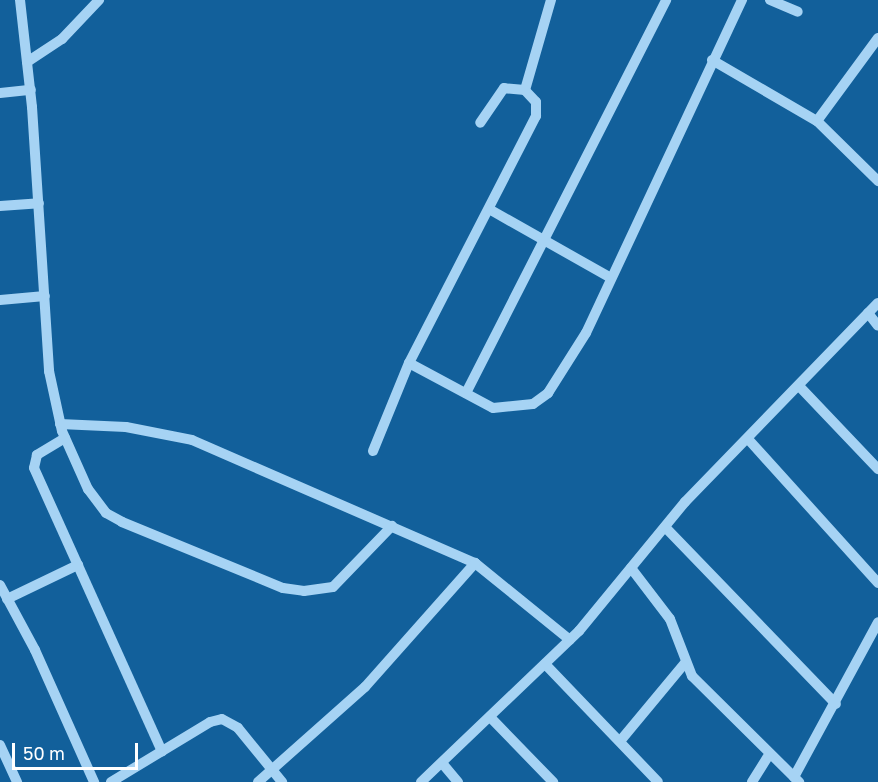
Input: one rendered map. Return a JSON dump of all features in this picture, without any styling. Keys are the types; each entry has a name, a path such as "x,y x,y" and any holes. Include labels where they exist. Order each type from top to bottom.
{"street":[{"path":"20,0 30,90 50,370 60,424 88,489 105,513 283,588 319,592 333,587 392,526"},
{"path":"27,62 62,39 99,0"},
{"path":"525,90 550,0"},
{"path":"466,393 547,242 666,0"},
{"path":"409,363 493,408 513,409 548,393 586,333 742,0"},
{"path":"770,0 798,12"},
{"path":"817,121 878,38"},
{"path":"712,60 817,121 878,181"},
{"path":"373,451 409,363 536,116 536,102 525,90 504,88 480,123"},
{"path":"0,93 30,90"},
{"path":"0,206 39,203"},
{"path":"489,209 610,278"},
{"path":"0,300 45,296"},
{"path":"421,782 570,639 665,527 878,303"},
{"path":"868,314 878,326"},
{"path":"799,386 878,469"},
{"path":"60,424 126,427 192,440 475,563 570,639"},
{"path":"65,438 37,455 34,468 162,751"},
{"path":"748,439 878,583"},
{"path":"665,527 836,704"},
{"path":"258,782 365,687 475,563"},
{"path":"7,599 78,565"},
{"path":"631,568 670,619 684,664 797,780 878,622"},
{"path":"0,585 36,650 94,782"},
{"path":"545,663 621,740 658,782"},
{"path":"621,740 684,664"},
{"path":"490,717 553,782"},
{"path":"111,782 222,719 238,728 282,782"},
{"path":"0,745 17,782"},
{"path":"752,782 770,754"},
{"path":"442,763 458,782"}]}
